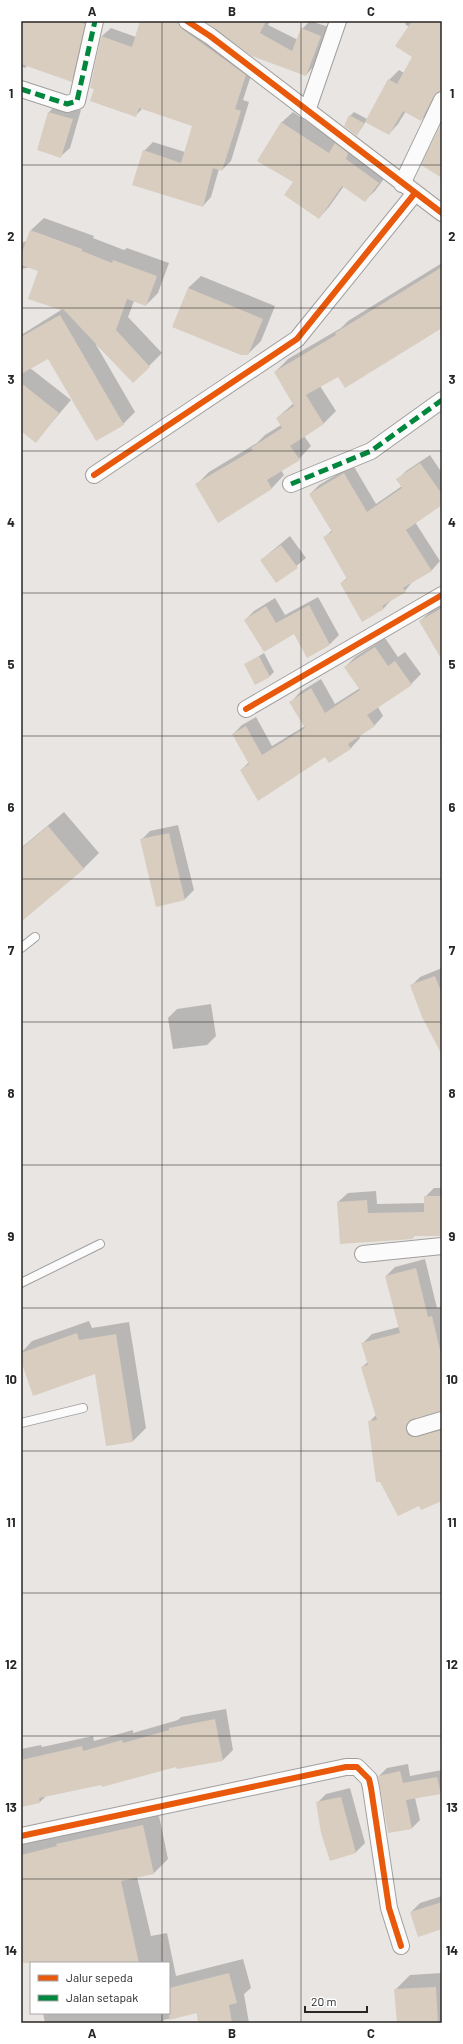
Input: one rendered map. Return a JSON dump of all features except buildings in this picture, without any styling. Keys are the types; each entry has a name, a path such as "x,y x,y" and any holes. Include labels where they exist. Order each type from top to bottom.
{"street":[{"path":"21,89 67,104 76,101 96,21"},
{"path":"187,21 210,36 402,184 442,213"},
{"path":"307,111 338,21"},
{"path":"402,184 442,100"},
{"path":"94,475 297,339 415,193"},
{"path":"291,484 371,451 442,400"},
{"path":"246,709 442,595"},
{"path":"363,1254 442,1246"},
{"path":"415,1428 442,1420"},
{"path":"21,1836 346,1767 357,1767 369,1779 389,1908 401,1946"}],"lane":[{"path":"21,948 35,937"},
{"path":"21,1283 100,1244"},
{"path":"21,1423 84,1408"}],"marked path":[{"path":"21,89 67,104 77,101 95,21"},
{"path":"291,484 371,451 442,400"}],"cycle path":[{"path":"187,21 210,36 442,213"},
{"path":"94,475 297,339 415,193"},
{"path":"246,709 442,595"},
{"path":"21,1836 346,1767 357,1767 369,1779 389,1908 401,1946"}]}
